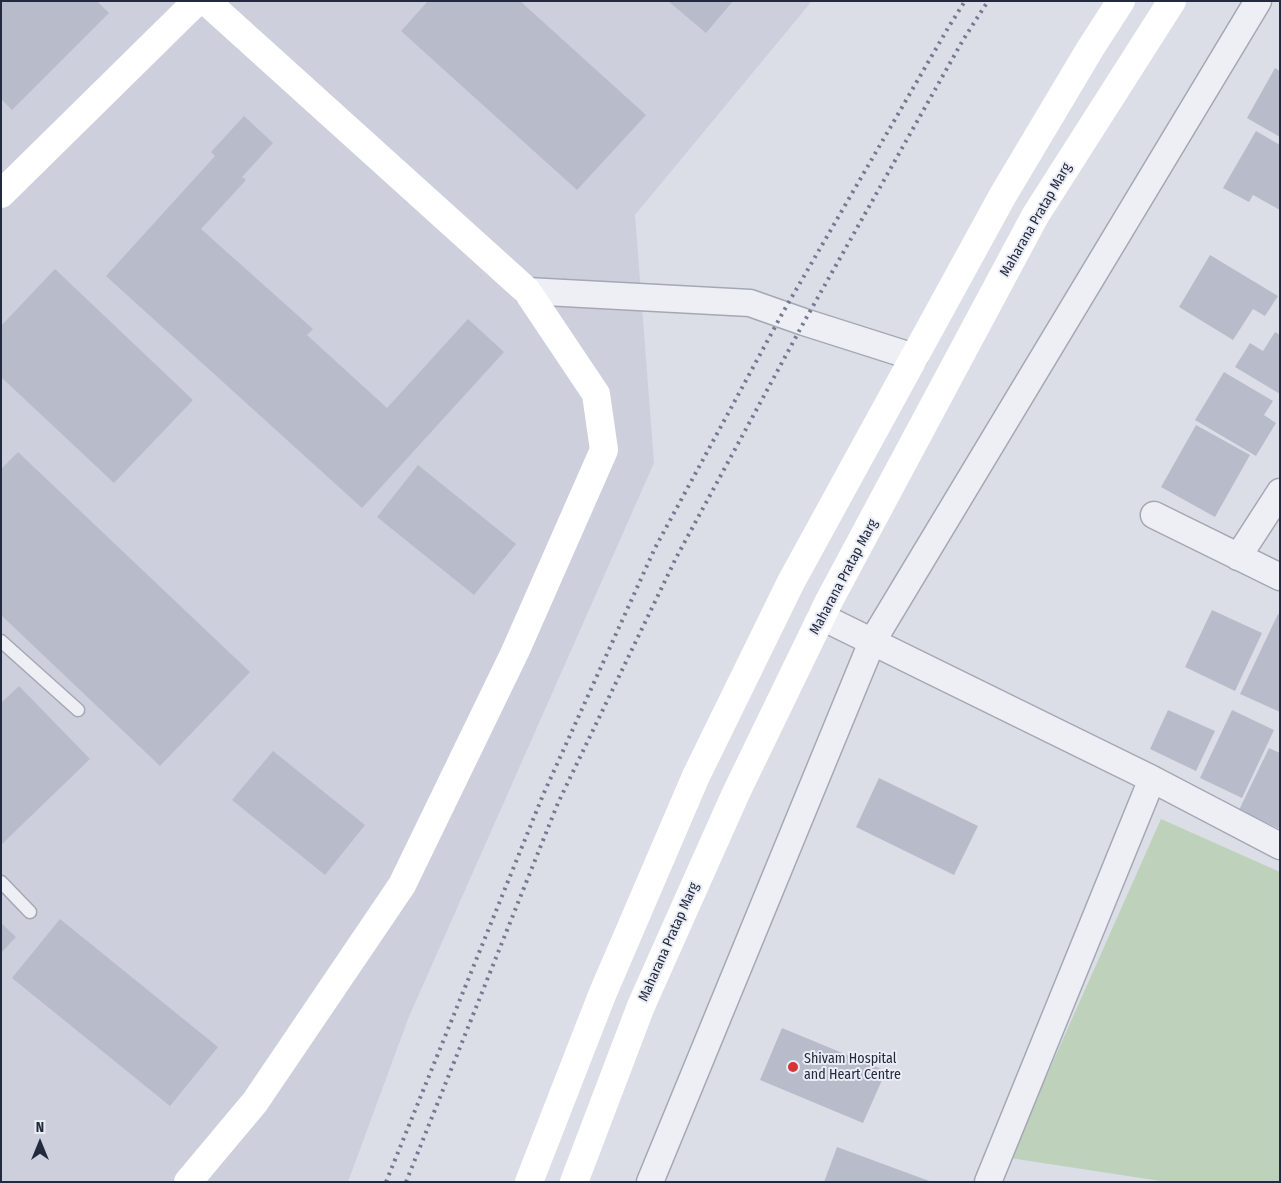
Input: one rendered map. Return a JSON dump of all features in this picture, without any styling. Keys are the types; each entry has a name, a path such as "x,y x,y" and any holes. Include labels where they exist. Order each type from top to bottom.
{"main road":[{"path":"1,194 197,1"},
{"path":"188,1182 255,1102 402,885 515,652 604,450 596,394 527,291 206,1"},
{"path":"529,1182 602,995 696,776 791,582 1003,195 1090,49 1121,1"},
{"name":"Maharana Pratap Marg","path":"574,1182 641,1006 736,793 822,618 1035,216 1172,1"}],"street":[{"path":"650,1182 872,642 1258,1"},
{"path":"527,291 750,303 914,357"},
{"path":"1238,557 1280,492"},
{"path":"1154,515 1280,578"},
{"path":"822,618 1152,779 1280,846"},
{"path":"988,1182 1152,779"}],"lane":[{"path":"1,641 78,710"},
{"path":"1,882 30,912"}],"shaded area":[{"path":"1,1 812,1 635,215 654,463 408,1019 348,1182 1,1182"}],"green space":[{"path":"1161,819 1280,872 1280,1182 1167,1182 1010,1158"}],"building":[{"path":"1,1 97,1 109,13 12,110 1,99"},
{"path":"428,1 520,1 646,115 577,190 401,31"},
{"path":"668,1 733,1 706,33"},
{"path":"1275,68 1280,71 1280,137 1247,118"},
{"path":"244,116 273,143 242,177 246,180 201,229 313,329 307,335 387,408 468,319 504,352 362,508 106,276 215,156 211,152"},
{"path":"1256,131 1280,145 1280,210 1253,195 1249,202 1223,188"},
{"path":"1210,255 1278,296 1265,316 1253,309 1233,340 1179,307"},
{"path":"55,269 193,400 114,483 1,377 1,326"},
{"path":"1275,332 1280,335 1280,394 1235,367 1250,343 1263,351"},
{"path":"1224,372 1273,401 1264,415 1276,423 1256,456 1195,420"},
{"path":"1196,425 1250,455 1215,517 1161,487"},
{"path":"18,452 250,672 160,766 1,615 1,469"},
{"path":"418,465 516,544 474,595 377,517"},
{"path":"1212,610 1262,633 1235,691 1185,667"},
{"path":"1278,614 1280,615 1280,712 1240,694"},
{"path":"19,686 90,759 1,845 1,703"},
{"path":"1168,710 1215,731 1196,771 1150,749"},
{"path":"1232,710 1274,730 1242,798 1200,778"},
{"path":"1269,748 1280,753 1280,829 1239,810"},
{"path":"273,751 365,825 325,875 232,800"},
{"path":"879,778 978,826 954,875 856,827"},
{"path":"60,919 218,1047 170,1106 12,978"},
{"path":"1,923 16,937 1,953"},
{"path":"782,1028 886,1071 863,1123 760,1080"},
{"path":"837,1147 932,1182 824,1182"}],"railway":[{"path":"386,1182 543,795 655,548 782,314 965,1"},
{"path":"406,1182 558,803 676,558 804,322 963,40 988,1"}],"place":[{"name":"Shivam Hospital and Heart Centre","path":"793,1067"}]}
